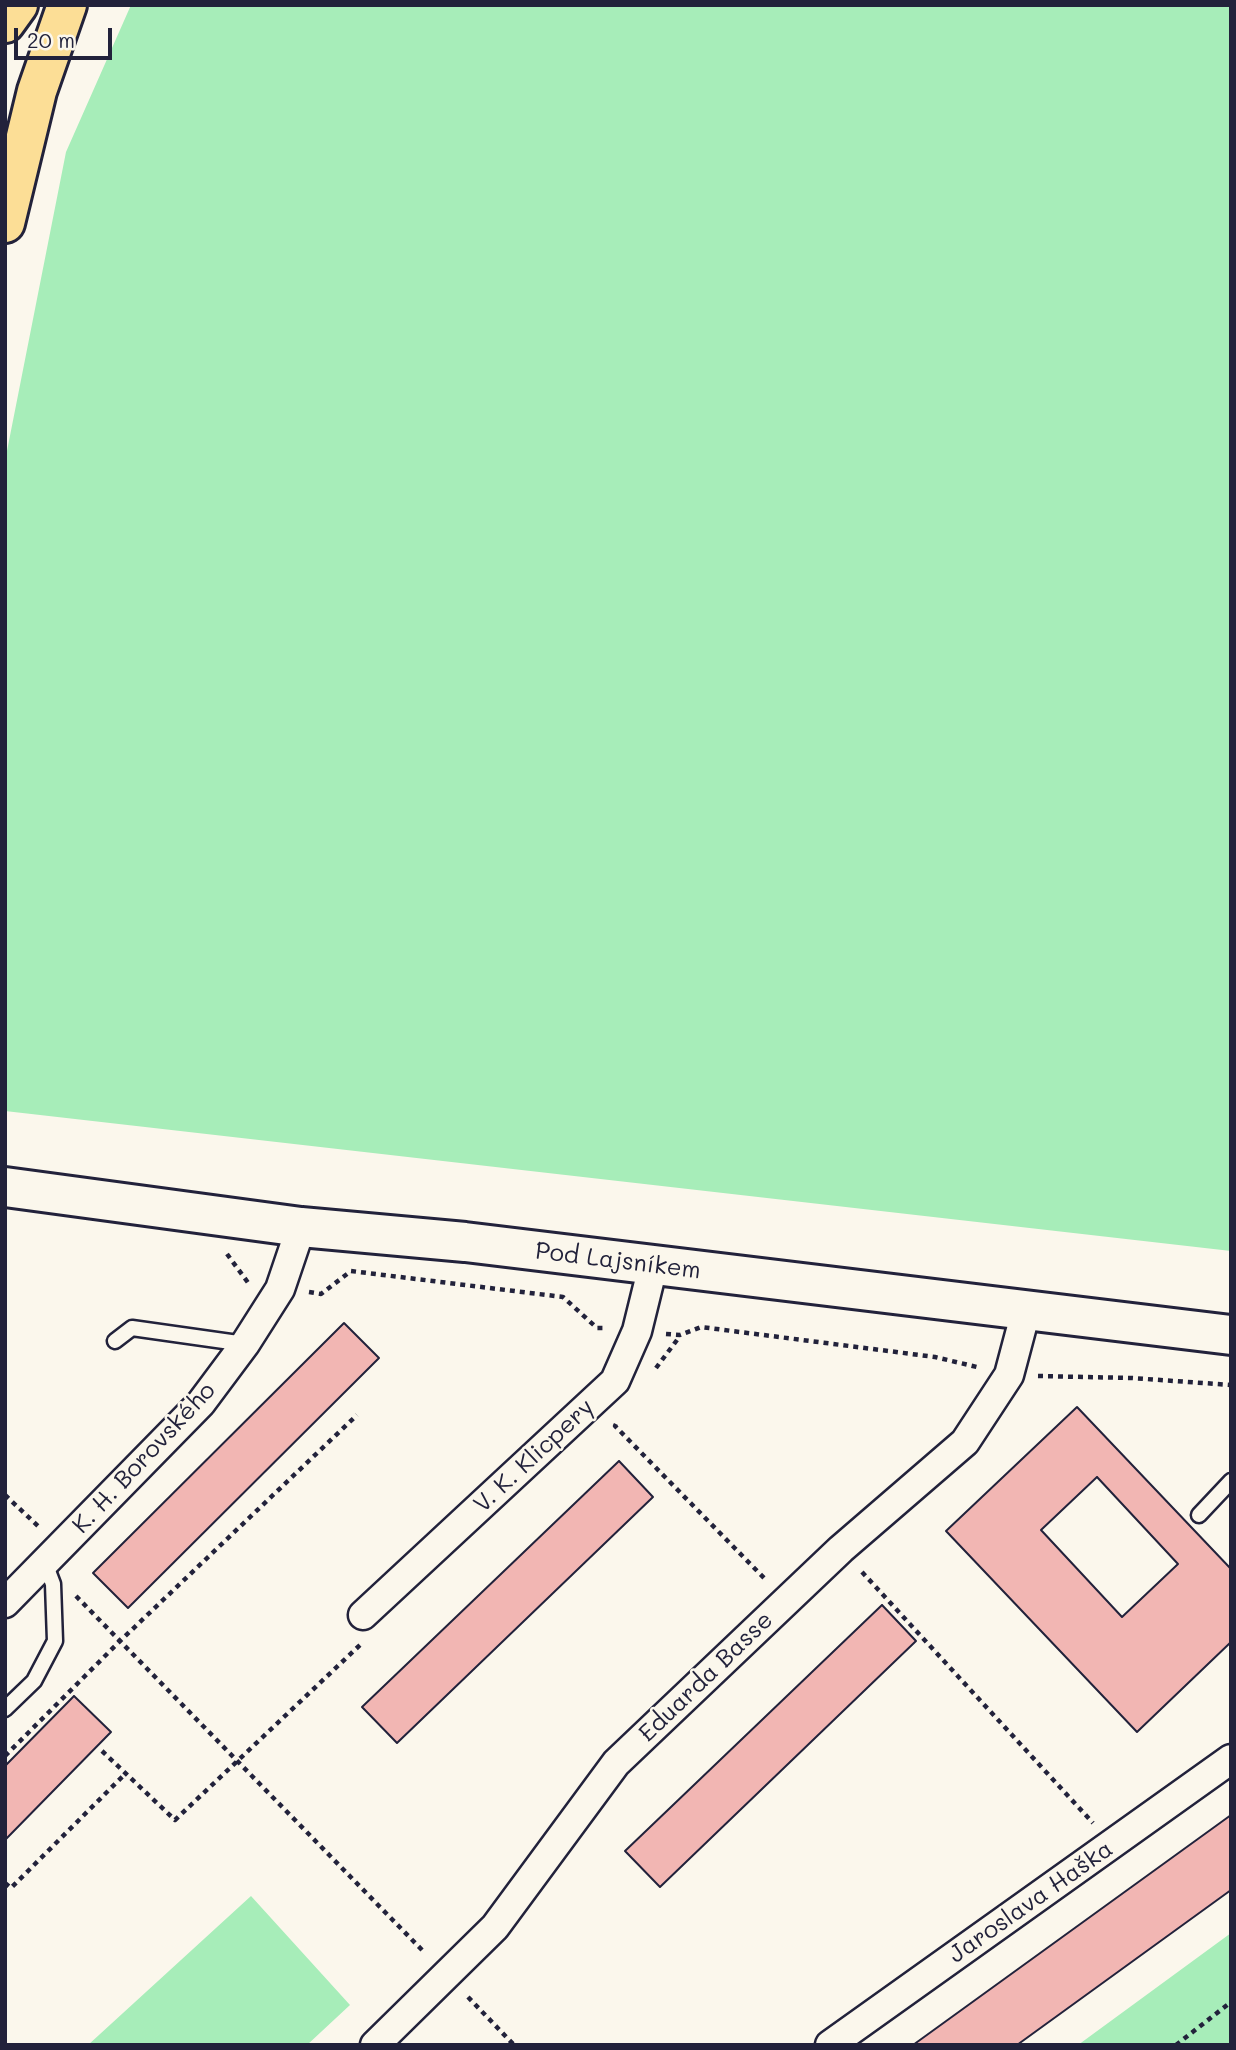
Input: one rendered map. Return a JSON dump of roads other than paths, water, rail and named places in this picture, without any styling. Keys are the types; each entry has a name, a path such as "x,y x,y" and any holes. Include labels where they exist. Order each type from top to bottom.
{"highway":[{"path":"5,23 18,5"},
{"path":"5,223 37,91 67,5"}],"street":[{"name":"Pod Lajsníkem","path":"5,1187 301,1227 465,1242 1231,1335"},
{"name":"K. H. Borovského","path":"5,1603 201,1403 245,1344 280,1289 301,1227"},
{"name":"V. K. Klicpery","path":"363,1615 615,1381 637,1331 653,1266"},
{"name":"Eduarda Basse","path":"375,2045 495,1927 616,1763 841,1549 965,1442 1009,1375 1026,1311"},
{"name":"Jaroslava Haška","path":"830,2045 1231,1759"}],"lane":[{"path":"115,1341 132,1328 245,1344"},
{"path":"1199,1515 1231,1481"},
{"path":"5,1709 34,1681 55,1641 52,1555"}]}
